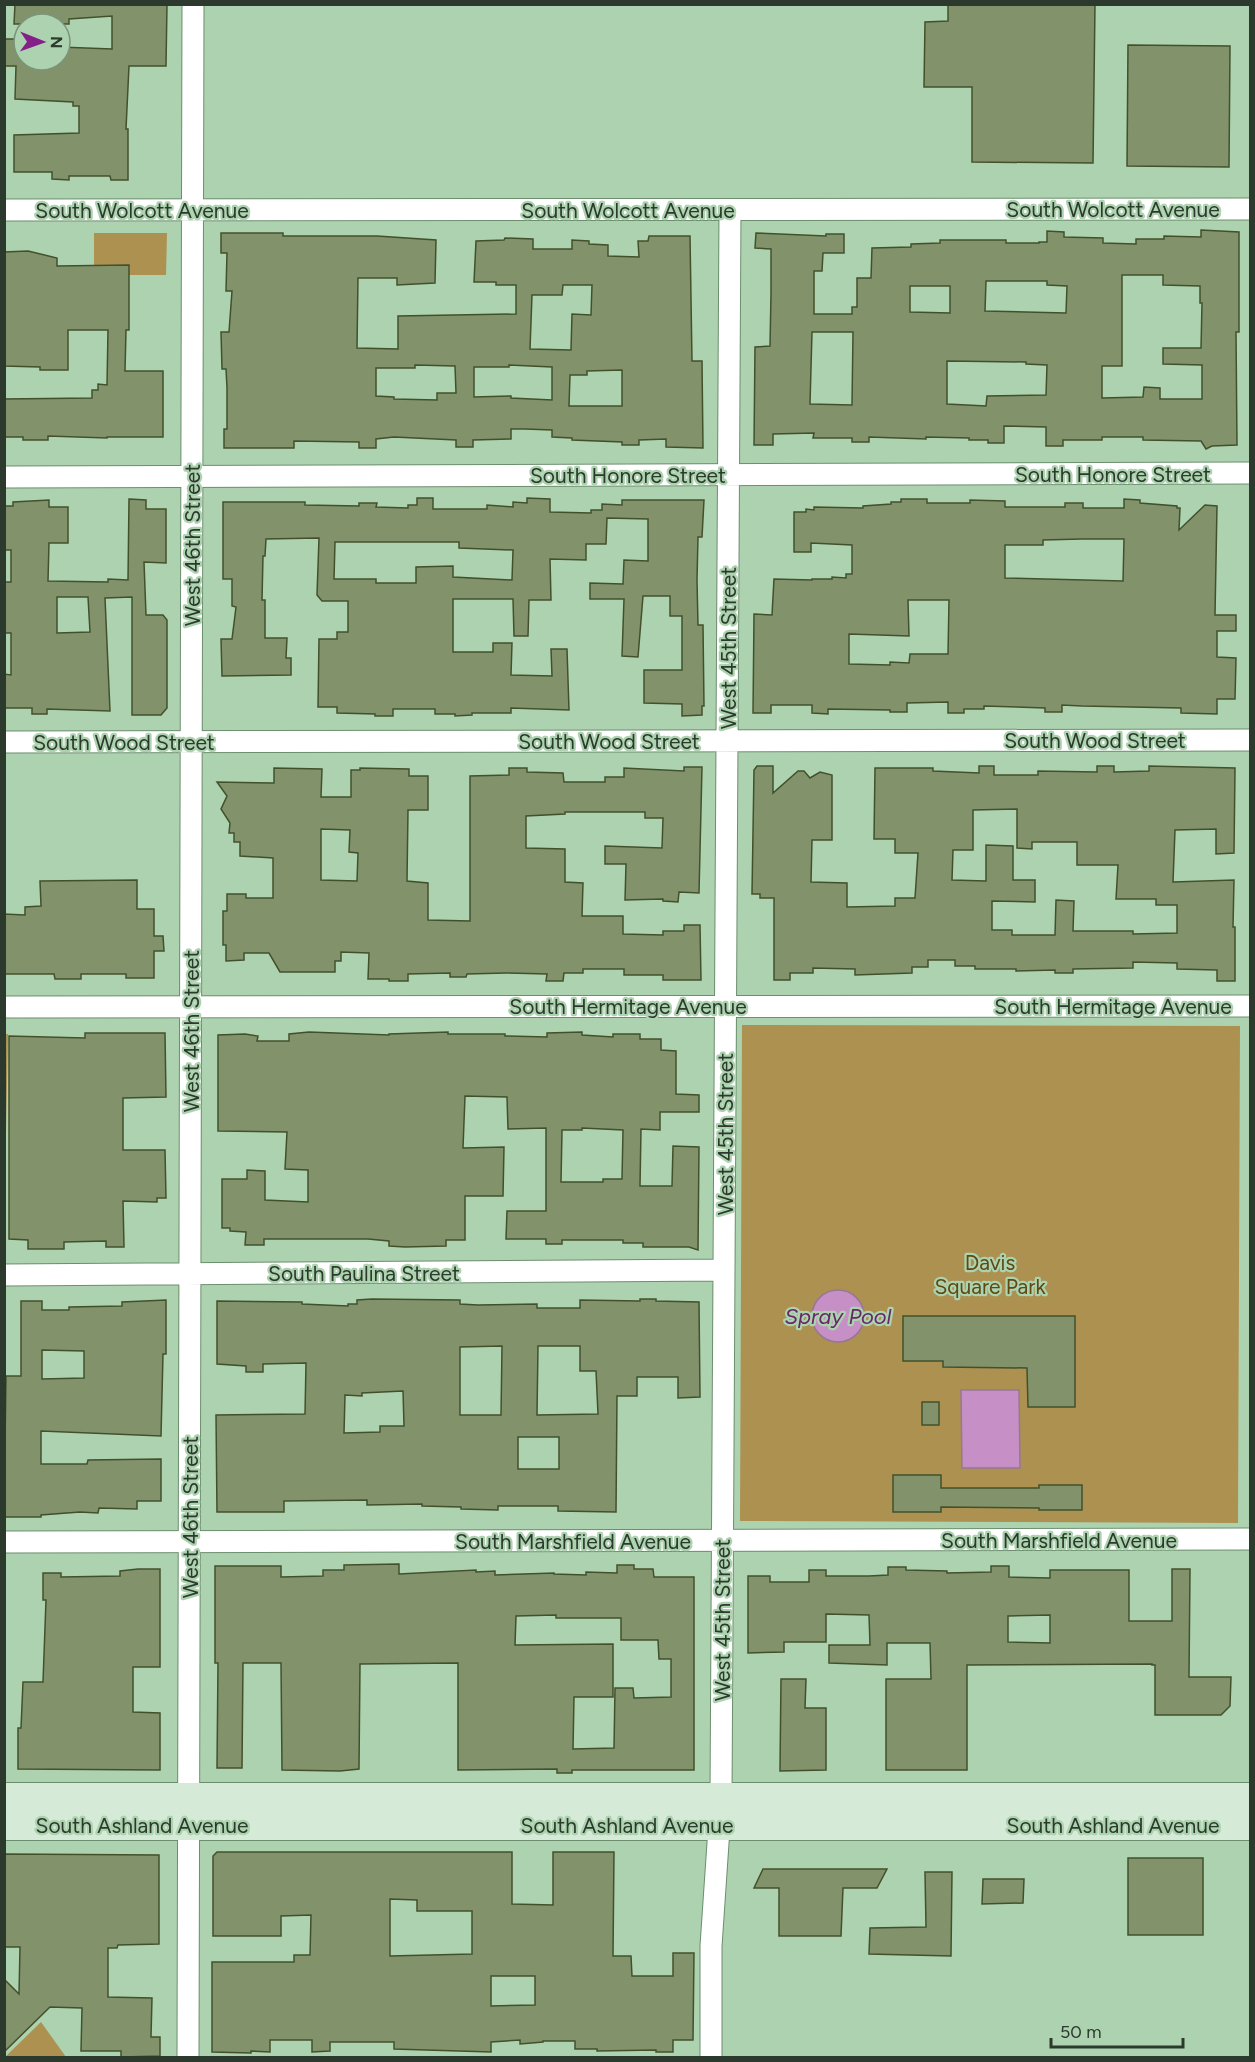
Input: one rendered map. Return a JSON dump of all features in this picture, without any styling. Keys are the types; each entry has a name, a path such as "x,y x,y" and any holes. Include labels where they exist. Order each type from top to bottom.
{"main road":[{"name":"South Ashland Avenue","path":"4,1798 189,1812"},
{"name":"South Ashland Avenue","path":"720,1812 1251,1798"},
{"name":"South Ashland Avenue","path":"4,1825 189,1812 720,1812 1251,1825"}],"street":[{"name":"West 46th Street","path":"188,2058 193,4"},
{"name":"South Wolcott Avenue","path":"4,210 1251,209"},
{"name":"West 45th Street","path":"711,2058 711,1946 720,1812 723,1540 730,210"},
{"name":"South Honore Street","path":"4,477 1251,473"},
{"name":"South Wood Street","path":"4,742 1251,740"},
{"name":"South Hermitage Avenue","path":"4,1007 1251,1006"},
{"name":"South Paulina Street","path":"4,1275 724,1270"},
{"name":"South Marshfield Avenue","path":"4,1542 1251,1539"}],"green space":[{"path":"94,233 167,233 166,275 129,275 129,265 94,266"},
{"name":"Davis Square Park","path":"742,1025 1240,1026 1238,1523 740,1521"},
{"path":"5,1034 8,1034 6,1135 4,1135"},
{"path":"41,2022 66,2057 5,2057"}],"water":[{"name":"Spray Pool","path":"838,1290 848,1292 856,1298 862,1306 864,1316 862,1326 856,1334 848,1340 838,1342 828,1340 820,1334 814,1326 812,1316 814,1306 820,1298 828,1292"},
{"path":"961,1390 1019,1390 1020,1468 962,1468"}],"building":[{"path":"15,4 167,4 166,66 129,66 126,129 128,129 128,180 111,180 110,176 69,176 69,180 52,179 52,172 14,172 14,135 79,133 79,106 73,106 73,102 15,99 16,72 72,72 72,47 112,49 112,16 72,19 72,12 15,12"},
{"path":"948,4 1095,4 1093,163 972,162 972,87 924,87 925,22 948,21"},
{"path":"4,39 12,39 12,66 4,66"},
{"path":"1128,45 1230,46 1229,167 1127,166"},
{"path":"1201,230 1239,232 1239,332 1236,332 1237,445 1212,446 1206,449 1201,441 1102,437 1102,440 1063,440 1063,446 1046,446 1046,427 1004,426 1004,443 988,443 988,440 969,440 969,438 926,437 926,439 869,437 869,442 852,442 852,438 813,438 814,433 773,434 773,445 754,445 755,347 770,346 771,294 771,249 755,248 756,233 826,236 826,234 844,234 844,253 823,253 822,271 814,271 814,314 852,314 852,307 857,307 857,278 871,278 872,248 911,247 911,244 940,243 940,240 1006,240 1006,243 1039,243 1047,242 1047,231 1064,232 1064,237 1103,238 1103,243 1136,244 1136,239 1164,239 1164,236 1201,237","holes":["1122,275 1163,275 1163,285 1200,286 1201,348 1163,348 1163,364 1202,365 1202,399 1160,399 1160,388 1144,387 1143,397 1102,398 1102,366 1122,366","986,281 1047,281 1047,285 1067,286 1066,313 985,311","910,286 950,286 950,313 910,312","812,332 853,332 852,405 810,404","947,361 1026,362 1026,364 1047,365 1046,395 987,396 986,406 947,404"]},
{"path":"221,233 283,233 283,236 377,236 436,240 435,283 397,285 397,278 358,278 357,348 398,349 398,316 516,314 516,285 474,282 476,241 504,240 505,238 533,239 533,249 572,249 572,240 589,241 589,244 608,245 608,256 639,257 638,241 648,241 649,236 690,236 692,361 702,361 703,448 666,447 666,439 639,440 639,445 622,445 622,442 552,437 552,430 511,429 511,439 473,440 473,447 456,447 456,440 394,437 376,439 376,448 359,448 359,442 294,441 294,448 224,448 224,429 227,429 227,388 226,369 222,369 221,332 229,332 232,291 226,291 227,253 221,253","holes":["563,285 592,285 591,315 572,314 571,350 530,349 532,295 562,295","415,365 455,366 456,393 437,393 437,400 394,399 394,397 376,396 376,368 415,368","509,365 552,367 552,400 511,398 511,396 474,397 474,367 509,367","622,370 622,406 569,406 570,375 587,375 587,371"]},
{"path":"28,251 57,258 57,266 129,265 129,330 126,330 125,371 163,371 163,437 48,436 48,440 23,440 23,437 4,437 4,399 92,398 92,390 98,390 98,384 107,385 108,330 68,330 68,370 4,366 4,252"},
{"path":"417,498 433,498 433,509 487,509 487,505 513,507 513,502 527,503 527,498 550,499 550,512 591,513 591,510 602,510 602,504 622,505 622,500 704,500 702,537 698,537 697,580 698,625 703,625 704,706 702,706 702,715 682,716 682,704 644,703 644,670 682,670 682,616 670,616 670,596 643,596 638,657 622,656 624,599 590,599 590,583 623,584 624,560 648,561 648,519 607,518 606,544 586,544 586,560 550,559 551,600 529,600 528,636 514,636 513,599 453,599 453,652 493,652 493,643 512,643 511,675 552,676 551,649 567,649 569,710 511,708 511,713 472,713 472,715 455,716 455,714 435,714 435,709 393,709 393,716 375,716 375,714 337,713 337,707 318,707 319,639 337,639 337,632 348,632 348,601 322,601 317,595 319,538 266,539 265,556 263,556 262,600 265,600 265,638 287,638 286,658 291,658 291,675 222,676 221,639 232,639 236,607 232,606 232,579 223,579 223,502 305,502 305,505 359,506 359,503 377,503 376,507 408,508 408,505 417,505","holes":["335,542 459,542 459,548 513,550 512,580 453,577 453,566 416,567 416,583 376,583 376,579 334,579"]},
{"path":"129,499 146,500 146,509 166,509 166,563 144,562 146,615 163,615 167,620 167,708 161,715 132,715 132,597 105,598 110,711 47,709 47,714 32,714 32,708 4,708 4,674 11,675 11,633 4,633 4,582 11,582 11,550 4,550 4,506 13,506 13,502 49,500 49,507 68,507 68,543 49,543 48,581 128,580","holes":["57,597 88,597 90,632 57,633"]},
{"path":"901,499 927,499 927,503 970,503 970,500 1005,501 1005,507 1065,507 1065,503 1083,503 1083,508 1124,508 1124,499 1140,500 1140,503 1180,508 1179,530 1205,505 1217,506 1215,615 1236,615 1236,631 1217,631 1217,657 1236,658 1235,699 1217,699 1217,714 1181,713 1181,708 1062,705 1062,712 1045,712 1045,708 984,706 984,709 964,709 964,713 948,713 948,702 907,703 907,712 828,709 828,714 812,713 812,705 771,705 771,713 753,713 754,614 772,615 774,579 832,579 832,577 846,578 846,574 852,574 852,545 811,543 811,552 794,552 794,512 814,510 814,507 863,508 863,506 901,502","holes":["1124,539 1123,581 1005,578 1005,545 1043,545 1043,540","908,600 949,600 948,654 910,654 909,663 890,662 890,665 849,664 849,634 909,636"]},
{"path":"757,766 773,766 773,793 798,771 804,771 810,778 820,772 832,775 832,840 812,840 811,882 847,883 847,907 895,906 895,898 915,898 918,853 895,853 895,839 874,839 875,768 933,768 933,771 979,773 979,766 994,766 994,775 1038,775 1038,771 1097,772 1097,766 1114,766 1114,772 1149,771 1149,766 1235,768 1234,853 1216,854 1216,829 1175,830 1173,882 1234,880 1235,981 1217,981 1217,970 1177,969 1177,963 1133,962 1133,968 1073,969 1073,973 1055,973 1055,970 975,969 975,966 955,966 955,960 928,960 928,967 912,967 912,973 855,975 855,969 813,968 813,973 790,973 790,980 774,980 774,898 760,898 760,894 752,894 754,770","holes":["1017,809 1017,848 1032,849 1032,842 1077,842 1077,865 1118,865 1116,899 1156,899 1156,905 1177,905 1177,933 1133,934 1133,931 1073,931 1074,901 1056,900 1055,935 1012,935 1012,930 992,930 992,901 1035,902 1035,880 1013,880 1013,846 986,845 986,881 952,880 953,850 973,850 973,810"]},
{"path":"684,767 702,767 699,893 679,892 678,902 663,901 663,899 625,900 626,864 605,864 605,846 662,848 663,818 645,818 645,812 565,812 565,814 526,816 526,848 565,849 565,882 583,883 582,916 623,916 623,934 663,935 663,931 684,931 684,925 700,925 701,980 663,980 663,975 624,975 624,969 583,969 583,973 564,973 563,981 546,981 547,974 467,974 466,977 450,977 450,973 408,974 408,981 389,981 389,979 368,979 369,953 341,952 341,961 335,961 335,972 280,972 269,953 244,953 244,960 226,961 226,945 223,945 223,911 227,911 227,894 246,894 246,898 273,898 273,858 240,856 240,842 234,842 234,833 229,833 230,823 221,809 227,796 217,782 274,783 274,768 322,769 321,797 351,797 351,770 360,770 360,768 409,769 409,776 428,776 428,810 408,810 407,881 428,883 428,920 470,921 470,776 509,775 509,768 527,768 527,772 563,773 564,782 605,782 605,777 624,777 624,768 684,771","holes":["321,829 350,830 349,852 358,853 357,881 321,880"]},
{"path":"137,880 137,909 154,909 154,936 163,936 164,951 154,951 154,978 126,978 126,974 81,974 81,979 55,979 54,974 4,974 4,914 25,915 25,907 41,906 40,881"},
{"path":"309,1032 389,1035 448,1032 448,1034 547,1037 547,1033 582,1032 582,1035 613,1037 613,1034 640,1034 640,1039 661,1039 661,1050 676,1051 676,1094 699,1095 699,1112 660,1112 660,1130 641,1129 640,1186 672,1186 673,1146 699,1147 698,1250 689,1247 643,1247 643,1243 623,1243 623,1240 562,1240 562,1244 546,1244 546,1239 506,1239 507,1211 546,1211 546,1128 508,1129 507,1097 465,1096 463,1148 504,1147 503,1196 465,1196 465,1240 446,1240 446,1246 405,1247 389,1246 389,1241 368,1239 264,1239 264,1245 245,1245 246,1232 222,1228 222,1179 247,1179 247,1170 265,1171 265,1200 308,1202 308,1170 285,1169 287,1132 218,1131 218,1035 245,1034 258,1036 257,1041 289,1041 289,1034","holes":["582,1128 623,1130 622,1179 603,1179 603,1182 561,1182 562,1130 582,1130"]},
{"path":"85,1033 165,1033 166,1097 123,1098 123,1150 165,1150 166,1198 157,1198 157,1202 123,1201 124,1247 106,1247 106,1241 64,1242 64,1249 28,1249 28,1240 9,1239 9,1036 85,1038"},
{"path":"656,1299 656,1301 699,1302 700,1397 678,1398 678,1377 637,1377 637,1396 617,1396 616,1512 558,1511 558,1506 498,1506 498,1510 422,1506 422,1504 367,1505 367,1500 284,1501 284,1512 217,1512 216,1415 305,1414 306,1363 263,1364 263,1372 246,1372 246,1366 217,1364 217,1301 302,1302 302,1304 348,1306 348,1304 357,1304 357,1300 460,1300 460,1304 478,1305 537,1304 537,1308 580,1308 580,1300","holes":["502,1346 501,1415 460,1415 460,1347","538,1346 580,1346 580,1371 596,1371 598,1414 537,1415","403,1391 404,1426 380,1426 380,1432 344,1433 345,1395 362,1396 362,1393","518,1437 559,1437 559,1469 518,1469"]},
{"path":"166,1300 166,1354 163,1354 161,1436 41,1431 41,1464 87,1464 88,1460 161,1459 161,1501 137,1501 137,1509 99,1508 98,1513 4,1517 6,1376 21,1376 21,1301 42,1301 42,1310 122,1306 122,1302","holes":["42,1350 84,1351 84,1378 42,1379"]},
{"path":"903,1316 1075,1316 1075,1407 1028,1407 1027,1368 943,1367 943,1361 903,1361"},
{"path":"922,1402 939,1402 939,1425 922,1425"},
{"path":"893,1475 941,1475 941,1488 1039,1488 1039,1485 1082,1485 1082,1510 941,1507 941,1512 893,1512"},
{"path":"399,1564 399,1574 476,1570 476,1572 495,1571 495,1575 554,1573 586,1575 586,1572 617,1573 617,1565 634,1565 634,1569 653,1569 654,1577 694,1577 694,1770 572,1770 572,1773 557,1773 557,1769 458,1770 458,1663 360,1664 359,1769 340,1771 282,1770 281,1663 243,1663 242,1768 217,1768 218,1663 215,1663 215,1566 281,1566 281,1577 323,1576 323,1570 344,1570 344,1565","holes":["556,1615 556,1618 621,1618 621,1640 658,1640 659,1659 671,1659 671,1697 634,1698 633,1688 615,1688 614,1748 573,1749 574,1697 613,1697 613,1644 515,1645 516,1616"]},
{"path":"991,1566 1009,1566 1009,1577 1050,1578 1050,1570 1129,1570 1129,1621 1172,1621 1172,1569 1190,1569 1189,1677 1231,1677 1230,1706 1221,1715 1155,1715 1155,1665 1152,1664 967,1665 967,1770 886,1770 886,1679 931,1679 930,1643 887,1643 887,1665 829,1663 829,1645 870,1645 869,1615 826,1614 826,1642 784,1642 784,1652 748,1653 748,1576 770,1576 770,1582 809,1582 809,1570 826,1570 826,1576 888,1575 888,1567 947,1571 947,1573 991,1572","holes":["1050,1615 1050,1643 1008,1642 1008,1616"]},
{"path":"160,1569 160,1667 133,1667 133,1712 160,1713 160,1770 18,1769 18,1728 21,1728 23,1682 43,1682 46,1600 43,1600 43,1573 61,1573 61,1577 120,1576 120,1571"},
{"path":"781,1679 806,1679 805,1708 826,1708 826,1770 780,1771"},
{"path":"217,1852 512,1852 512,1904 553,1905 553,1852 614,1852 613,1956 631,1956 632,1976 673,1976 673,1953 694,1953 693,2040 673,2040 673,2052 597,2051 597,2049 575,2049 575,2041 520,2044 520,2040 491,2042 491,2052 394,2049 394,2042 330,2042 330,2051 312,2052 312,2040 270,2040 270,2052 212,2052 212,1962 294,1962 294,1955 310,1955 311,1915 281,1916 281,1936 213,1936 213,1856","holes":["390,1899 417,1900 417,1911 472,1911 472,1954 390,1956","491,1976 535,1976 535,2005 491,2006"]},
{"path":"4,1854 159,1855 159,1944 118,1945 117,1948 108,1948 108,1997 152,1998 151,2037 160,2037 160,2056 121,2057 121,2051 81,2051 82,2008 50,2007 4,2052 4,1979 19,1994 20,1947 4,1947"},
{"path":"1128,1858 1203,1858 1203,1935 1128,1935"},
{"path":"763,1869 887,1869 877,1888 843,1888 841,1936 779,1936 779,1888 754,1888"},
{"path":"925,1872 952,1872 951,1956 869,1954 870,1928 926,1927"},
{"path":"983,1879 1024,1879 1023,1903 982,1904"}]}
